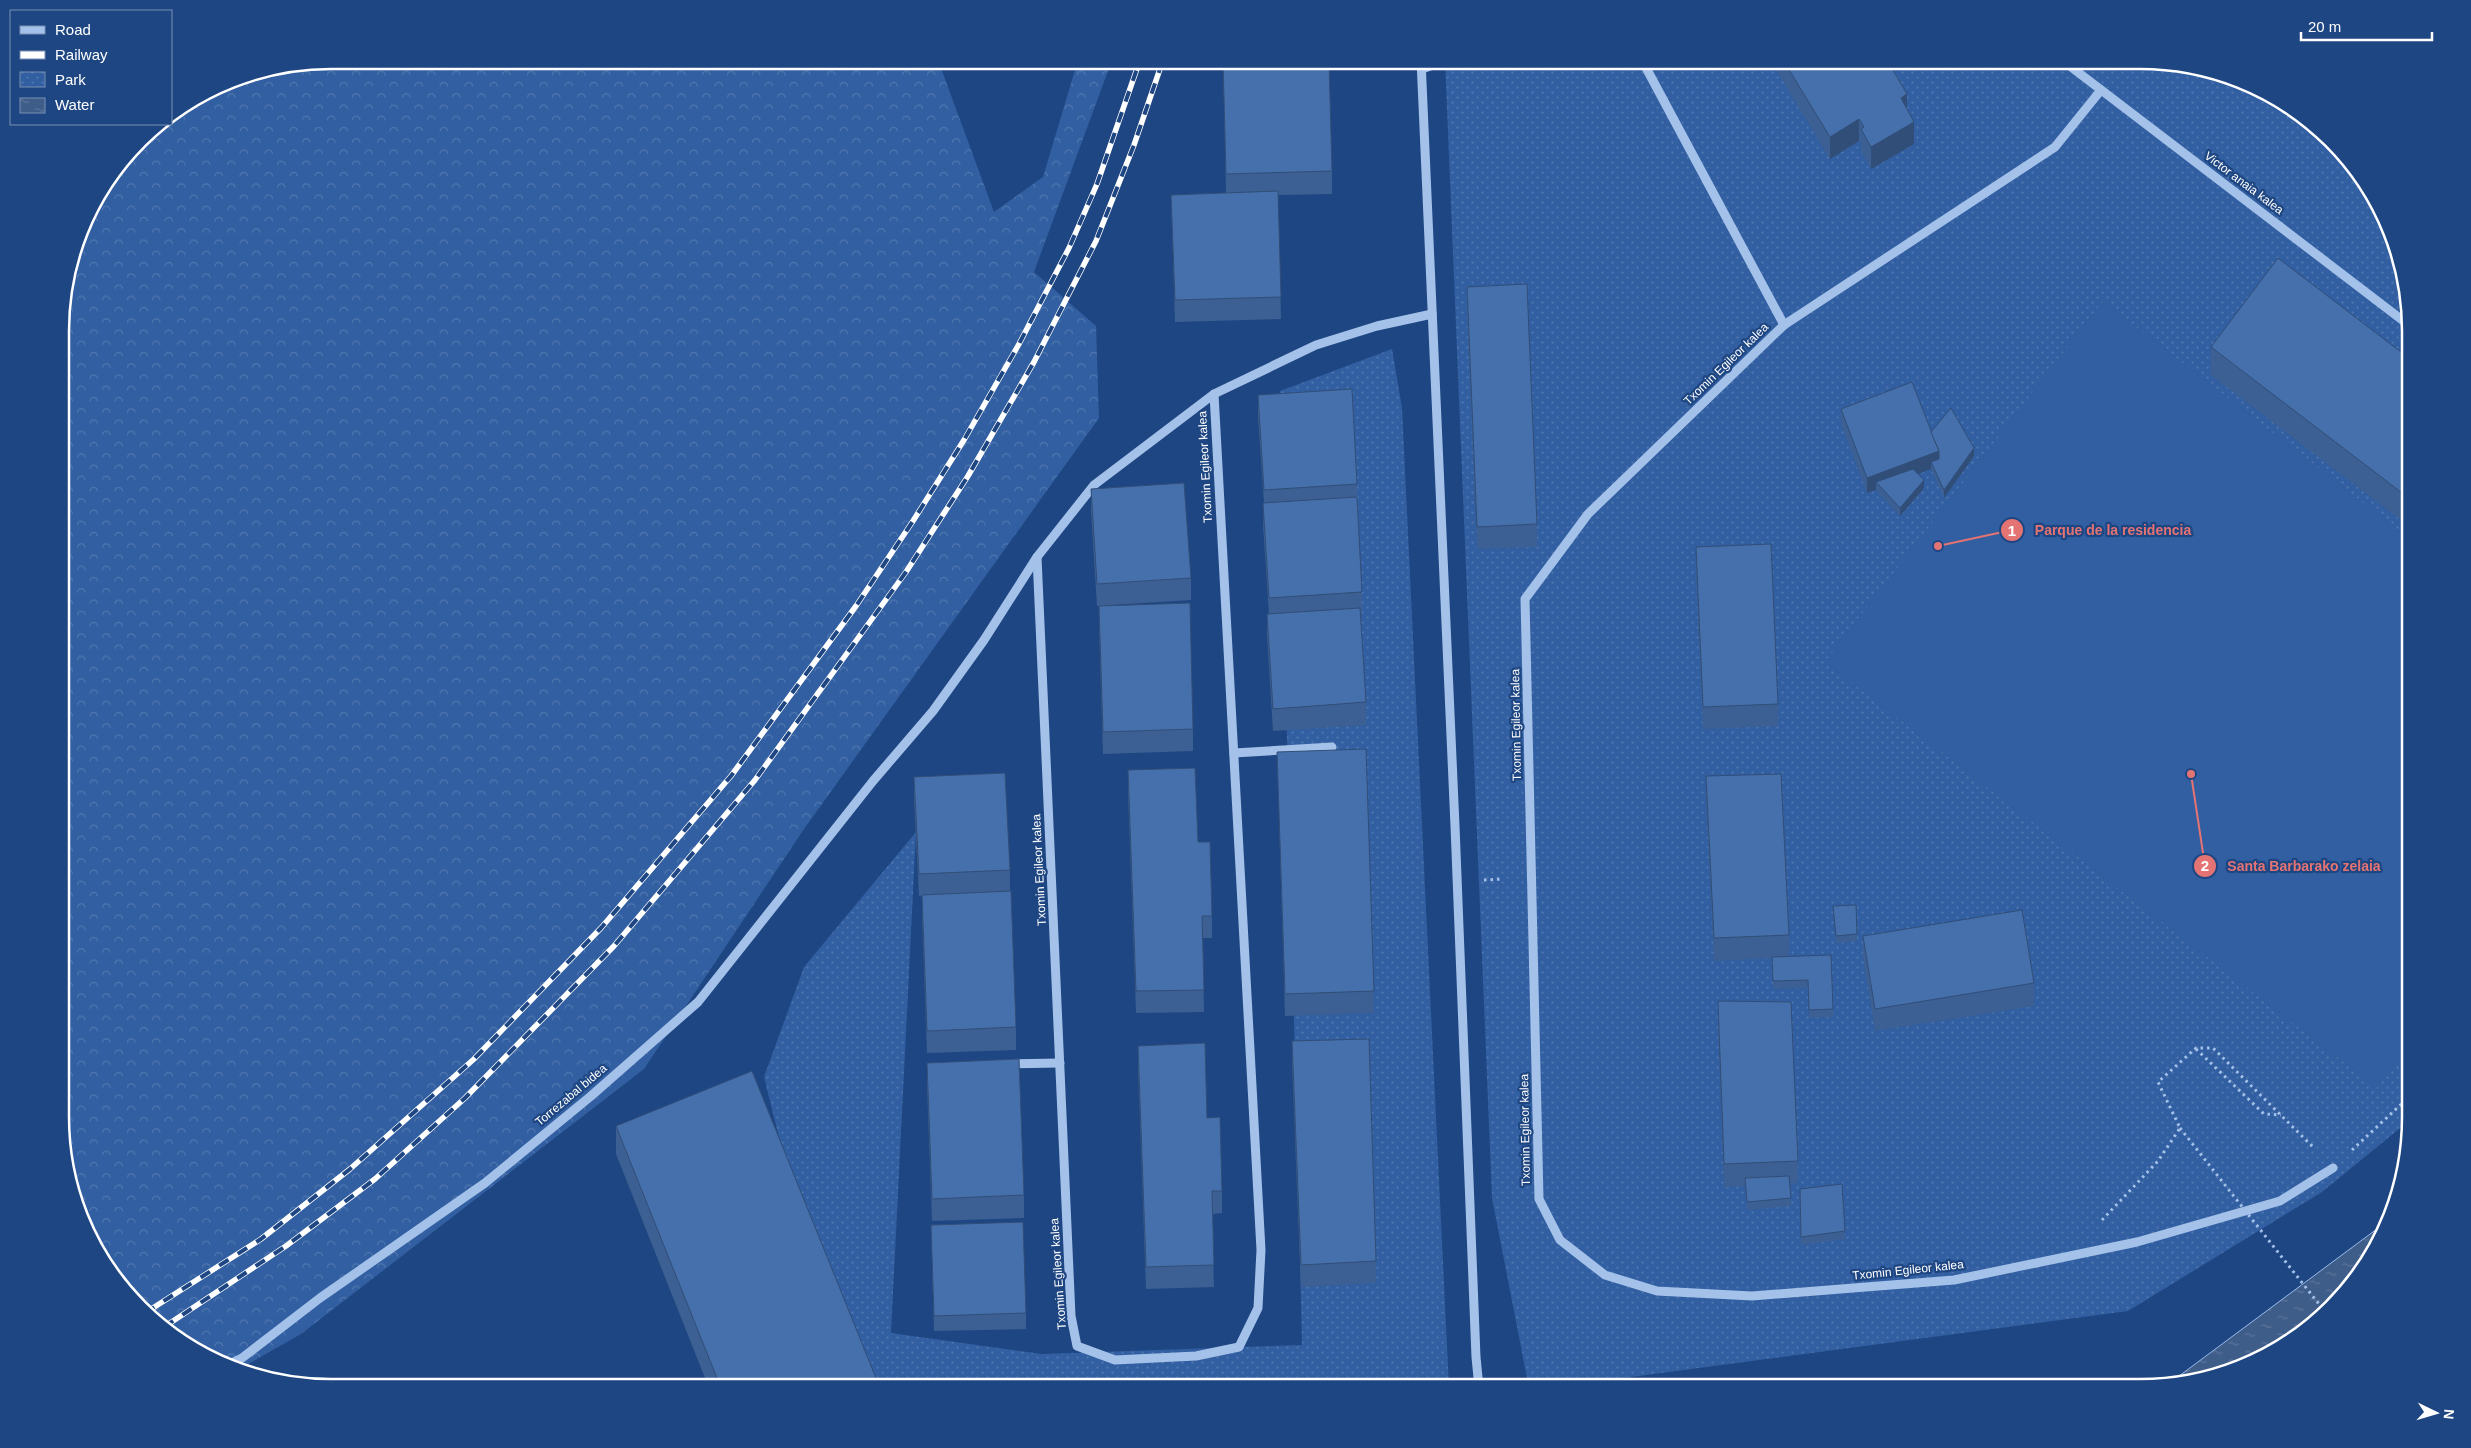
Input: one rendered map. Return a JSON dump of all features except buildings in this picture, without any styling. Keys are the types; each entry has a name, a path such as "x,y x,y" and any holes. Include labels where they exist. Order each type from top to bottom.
{"street":[{"path":"1422,69 1478,1379"},
{"name":"Txomin Egileor kalea","path":"1647,69 1784,325"},
{"name":"Victor anaia kalea","path":"2074,69 2402,320"},
{"name":"Txomin Egileor kalea","path":"2101,90 2055,147 1784,325 1588,514 1525,599 1539,1199 1560,1240 1605,1275 1657,1291 1752,1296 1954,1280 2137,1242 2280,1202 2333,1168"},
{"name":"Txomin Egileor kalea","path":"873,781 933,712 984,640 1037,557 1094,485 1214,394 1316,345 1377,326 1432,314"},
{"name":"Txomin Egileor kalea","path":"1037,557 1072,1316 1077,1346 1115,1360 1196,1356 1239,1347 1258,1308 1261,1250 1214,394"},
{"path":"1234,753 1332,747"},
{"name":"Torrezabal bidea","path":"236,1361 320,1298 485,1183 591,1096 691,1008 873,781"},
{"path":"995,1064 1060,1062"}],"path":[{"path":"2321,1306 2180,1128 2158,1082 2196,1048 2213,1048 2333,1168 2402,1103"},
{"path":"2196,1048 2264,1114 2282,1115"},
{"path":"2096,1225 2125,1198 2158,1161 2180,1128"}],"green space":[{"path":"314,69 941,69 994,212 1043,177 1075,69 1109,69 1034,272 1096,326 1099,418 804,829 644,1069 301,1334 247,1365 215,1352 171,1325 134,1290 104,1248 83,1201 71,1151 69,1134 69,314 74,280 83,247 96,215 113,185 134,158 158,134 185,113 215,96 247,83 297,71"},
{"path":"1445,69 2157,69 2208,78 2240,89 2271,104 2300,123 2337,158 2367,200 2382,231 2393,263 2402,314 2402,1127 2322,1192 2128,1311 1616,1379 1527,1379 1492,1198"},
{"path":"2103,301 2402,533 2402,1055 2377,1088 1825,662"},
{"path":"1392,349 1402,408 1449,1379 864,1379 798,1214 764,1077 804,967 916,832 891,1333 1042,1354 1302,1345 1279,416 1280,391"}],"water":[{"path":"2377,1229 2348,1277 2300,1325 2271,1344 2240,1359 2208,1370 2179,1376"}],"railway":[{"path":"152,1308 261,1239 350,1169 474,1059 601,928 731,776 856,606 964,440 1019,344 1069,248 1097,184 1137,69"},
{"path":"169,1324 286,1246 375,1179 465,1098 614,946 755,780 906,572 968,476 1034,362 1096,241 1134,145 1160,69"}],"place":[{"name":"Parque de la residencia","path":"1938,546"},
{"name":"Santa Barbarako zelaia","path":"2191,774"}]}
